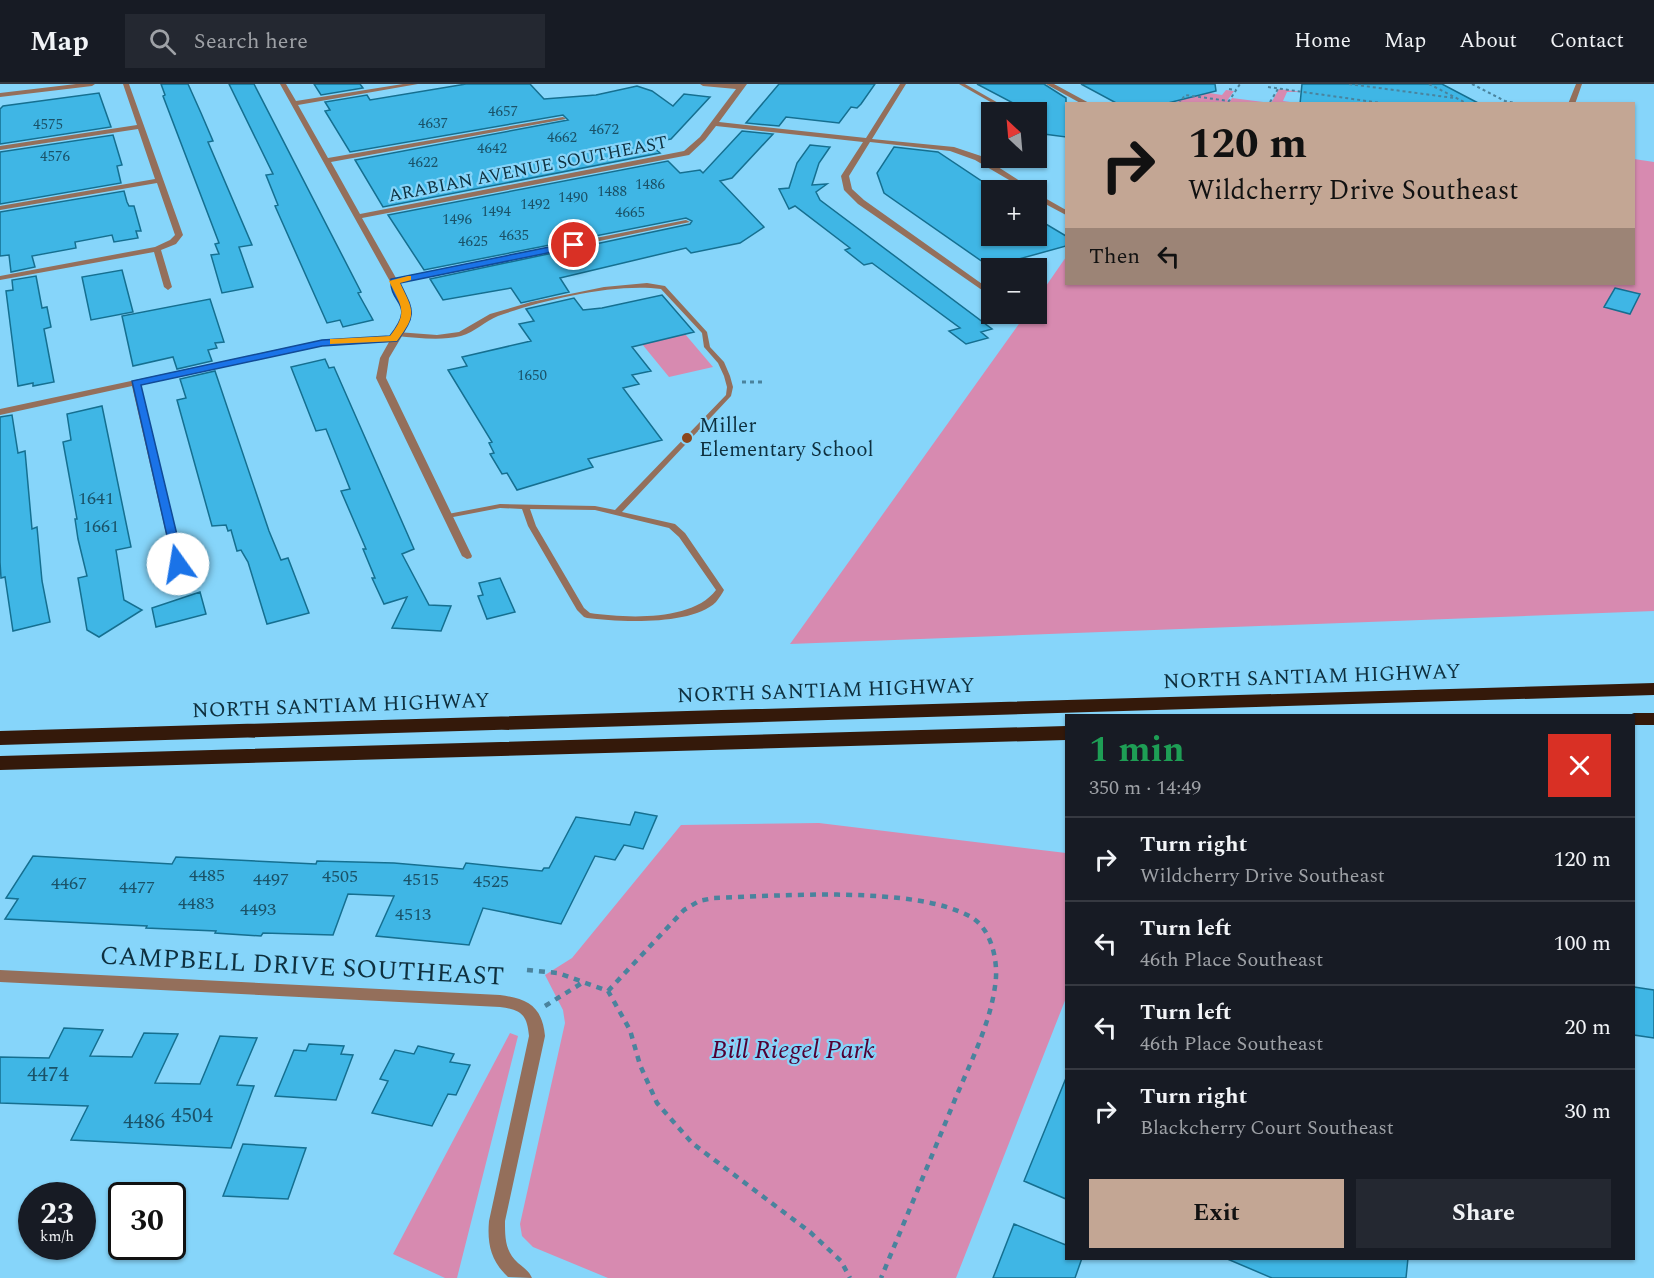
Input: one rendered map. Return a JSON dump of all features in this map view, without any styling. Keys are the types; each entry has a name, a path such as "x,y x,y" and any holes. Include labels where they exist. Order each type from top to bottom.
{"highway":[{"name":"NORTH SANTIAM HIGHWAY","path":"0,738 1654,689"},
{"path":"1635,719 1654,718"},
{"path":"0,763 1065,733"}],"street":[{"path":"0,95 92,84"},
{"path":"0,278 156,249 173,242 179,235 126,84"},
{"path":"283,84 408,310 406,322 395,336 381,364 381,378 467,556"},
{"path":"295,104 415,84"},
{"path":"703,84 742,86"},
{"path":"903,84 845,176 848,190 861,202 981,287"},
{"path":"1050,84 1084,102"},
{"path":"1572,102 1579,84"},
{"name":"ARABIAN AVENUE SOUTHEAST","path":"357,217 686,153 695,147 715,124 742,86"},
{"path":"326,161 562,119"},
{"path":"715,124 959,150 978,158 1014,180"},
{"path":"0,148 142,126"},
{"path":"0,208 160,180"},
{"path":"1047,202 1065,212"},
{"path":"394,281 686,222"},
{"path":"156,249 168,287"},
{"path":"0,412 322,343 395,336"},
{"path":"136,383 178,564"},
{"name":"CAMPBELL DRIVE SOUTHEAST","path":"0,976 515,1003 532,1015"},
{"path":"523,1278 502,1263 495,1244 497,1221 537,1036 537,1020 532,1015"}],"lane":[{"path":"961,84 993,102"},
{"path":"395,336 450,336 465,333 495,314 531,305 634,284 663,287 705,333 707,347 721,362 730,387 729,395 618,512"},
{"path":"448,516 500,506 525,506 618,512 678,530 720,590 717,597 706,607 685,614 642,618 587,615 581,610 532,526 525,506"}],"path":[{"path":"1180,102 1185,95 1229,101 1240,84"},
{"path":"1349,84 1454,98"},
{"path":"1430,84 1462,102"},
{"path":"1472,84 1493,95 1515,102"},
{"path":"1268,87 1371,102"},
{"path":"1270,102 1278,88"},
{"path":"1229,89 1236,90"},
{"path":"1493,95 1498,94"},
{"path":"1453,102 1454,98"},
{"path":"608,991 684,910 699,901 714,898 830,896 919,901 950,908 972,917 986,932 995,953 996,978 979,1041 881,1278"},
{"path":"527,970 558,973 608,991 630,1030 640,1065 657,1103 692,1143 810,1232 841,1262 850,1278"},
{"path":"532,1015 583,983"}],"green space":[{"path":"1190,84 1197,91 1222,95 1226,90 1234,91 1227,101 1232,98 1263,102 1177,102"},
{"path":"1279,89 1302,92 1287,92 1283,101 1290,102 1272,102"},
{"path":"1635,159 1654,162 1654,611 790,644 1019,324 1047,324 1047,285 1065,258 1065,285 1635,285"},
{"path":"685,334 713,367 669,377 642,344"},
{"name":"Bill Riegel Park","path":"819,823 1065,853 1065,1001 956,1278 608,1278 533,1247 522,1236 520,1224 565,1023 563,1010 545,975 572,958 681,825"},
{"path":"510,1033 518,1036 457,1278 445,1278 393,1254"}],"building":[{"path":"161,84 188,84 213,141 208,142 252,245 239,247 253,287 222,293 211,255 219,254 215,244 219,243 163,96 165,95"},
{"path":"229,84 254,84 361,292 358,293 373,320 343,327 340,320 327,323 275,206 278,205 266,175 273,174"},
{"path":"314,84 360,84 363,88 321,95"},
{"path":"466,84 530,84 544,99 596,95 637,86 652,91 673,106 684,94 710,97 671,139 649,143 660,153 383,207 355,160 568,120 563,115 350,152 325,111 330,110 325,102 367,95 370,100"},
{"path":"779,84 875,84 861,104 857,108 851,107 839,123 786,117 779,126 746,123"},
{"path":"977,84 1044,84 1066,98 1065,137 1047,134 1047,102 1011,102"},
{"path":"1081,84 1215,84 1216,91 1172,102 1114,102"},
{"path":"1302,84 1442,84 1476,102 1300,102"},
{"path":"99,93 111,127 0,144 0,109 3,106"},
{"path":"742,131 773,134 732,178 720,181 764,227 740,243 691,253 686,248 560,278 569,292 521,303 511,288 443,300 430,279 690,224 692,221 686,218 424,270 388,215 668,161 680,173 700,170 703,173"},
{"path":"113,135 122,165 117,166 121,183 0,204 0,152"},
{"path":"810,145 830,147 819,163 812,185 827,184 816,192 820,200 981,321 981,324 992,329 981,332 988,338 966,344 949,331 960,328 872,263 864,265 845,250 850,248 795,206 789,209 779,189 789,188 797,163"},
{"path":"894,147 938,152 981,181 981,246 1047,246 1047,225 1065,235 1065,246 1023,258 981,258 981,261 884,193 877,173"},
{"path":"124,191 129,206 134,206 141,231 136,231 138,238 114,242 112,235 75,242 76,248 32,256 35,267 11,272 9,255 0,256 0,212"},
{"path":"122,270 133,312 91,320 82,277"},
{"path":"36,276 42,308 47,307 51,327 44,329 54,382 18,386 6,291 13,290 12,280"},
{"path":"1615,288 1640,294 1630,314 1604,307"},
{"path":"662,295 694,332 632,347 651,371 632,375 639,384 623,388 662,440 588,459 593,467 517,490 507,473 502,474 490,454 494,453 489,443 492,442 448,370 467,366 462,357 531,341 519,324 534,321 526,309 574,298 583,310"},
{"path":"210,299 224,342 215,343 217,348 208,350 212,361 177,369 173,357 133,366 122,316"},
{"path":"325,359 329,368 334,367 414,549 402,554 429,605 451,606 441,631 392,628 407,597 384,604 372,578 375,578 363,549 366,549 341,491 350,489 326,429 316,431 291,367"},
{"path":"215,371 269,531 281,560 288,558 309,613 267,624 248,562 241,550 237,551 231,530 228,531 226,525 212,526 177,400 186,398 180,379"},
{"path":"102,406 131,547 116,550 124,600 142,610 99,637 87,630 78,578 87,576 78,539 75,519 77,519 63,442 71,440 67,414"},
{"path":"12,415 18,453 25,451 32,529 37,527 42,581 50,622 13,631 5,577 1,578 0,562 0,417"},
{"path":"500,578 515,612 487,619 478,596 483,595 479,583"},
{"path":"200,592 206,614 156,627 152,608"},
{"path":"635,812 657,816 643,849 624,845 615,860 595,856 561,924 483,908 469,945 376,936 394,896 348,894 333,935 263,933 261,936 215,933 216,931 146,928 147,926 5,919 18,899 6,898 33,856 172,864 176,857 316,864 317,861 394,863 463,869 466,863 542,871 544,868 549,868 576,817 630,825"},
{"path":"1635,987 1654,990 1654,1038 1635,1035"},
{"path":"64,1028 103,1030 90,1056 132,1057 144,1033 178,1034 155,1083 200,1084 220,1036 257,1038 237,1085 254,1086 231,1148 71,1140 88,1106 0,1103 0,1057 49,1058"},
{"path":"309,1044 344,1046 341,1054 353,1055 336,1100 275,1096 294,1050 306,1051"},
{"path":"418,1046 454,1054 450,1062 470,1065 456,1095 448,1094 432,1126 372,1113 388,1081 380,1079 395,1050 414,1054"},
{"path":"1065,1080 1065,1199 1024,1181"},
{"path":"243,1144 306,1148 288,1199 223,1196"},
{"path":"1014,1224 1065,1245 1065,1260 1081,1260 1075,1278 993,1278"},
{"path":"1230,1260 1408,1260 1406,1278 1272,1278"}],"slow traffic":[{"path":"333,342 352,339 393,339 406,322 408,310 394,281 408,278"}],"place":[{"name":"Miller Elementary School","path":"687,438"}],"route":[{"path":"178,564 136,383 322,343 352,339 393,339 406,322 408,310 394,281 574,245"}]}
